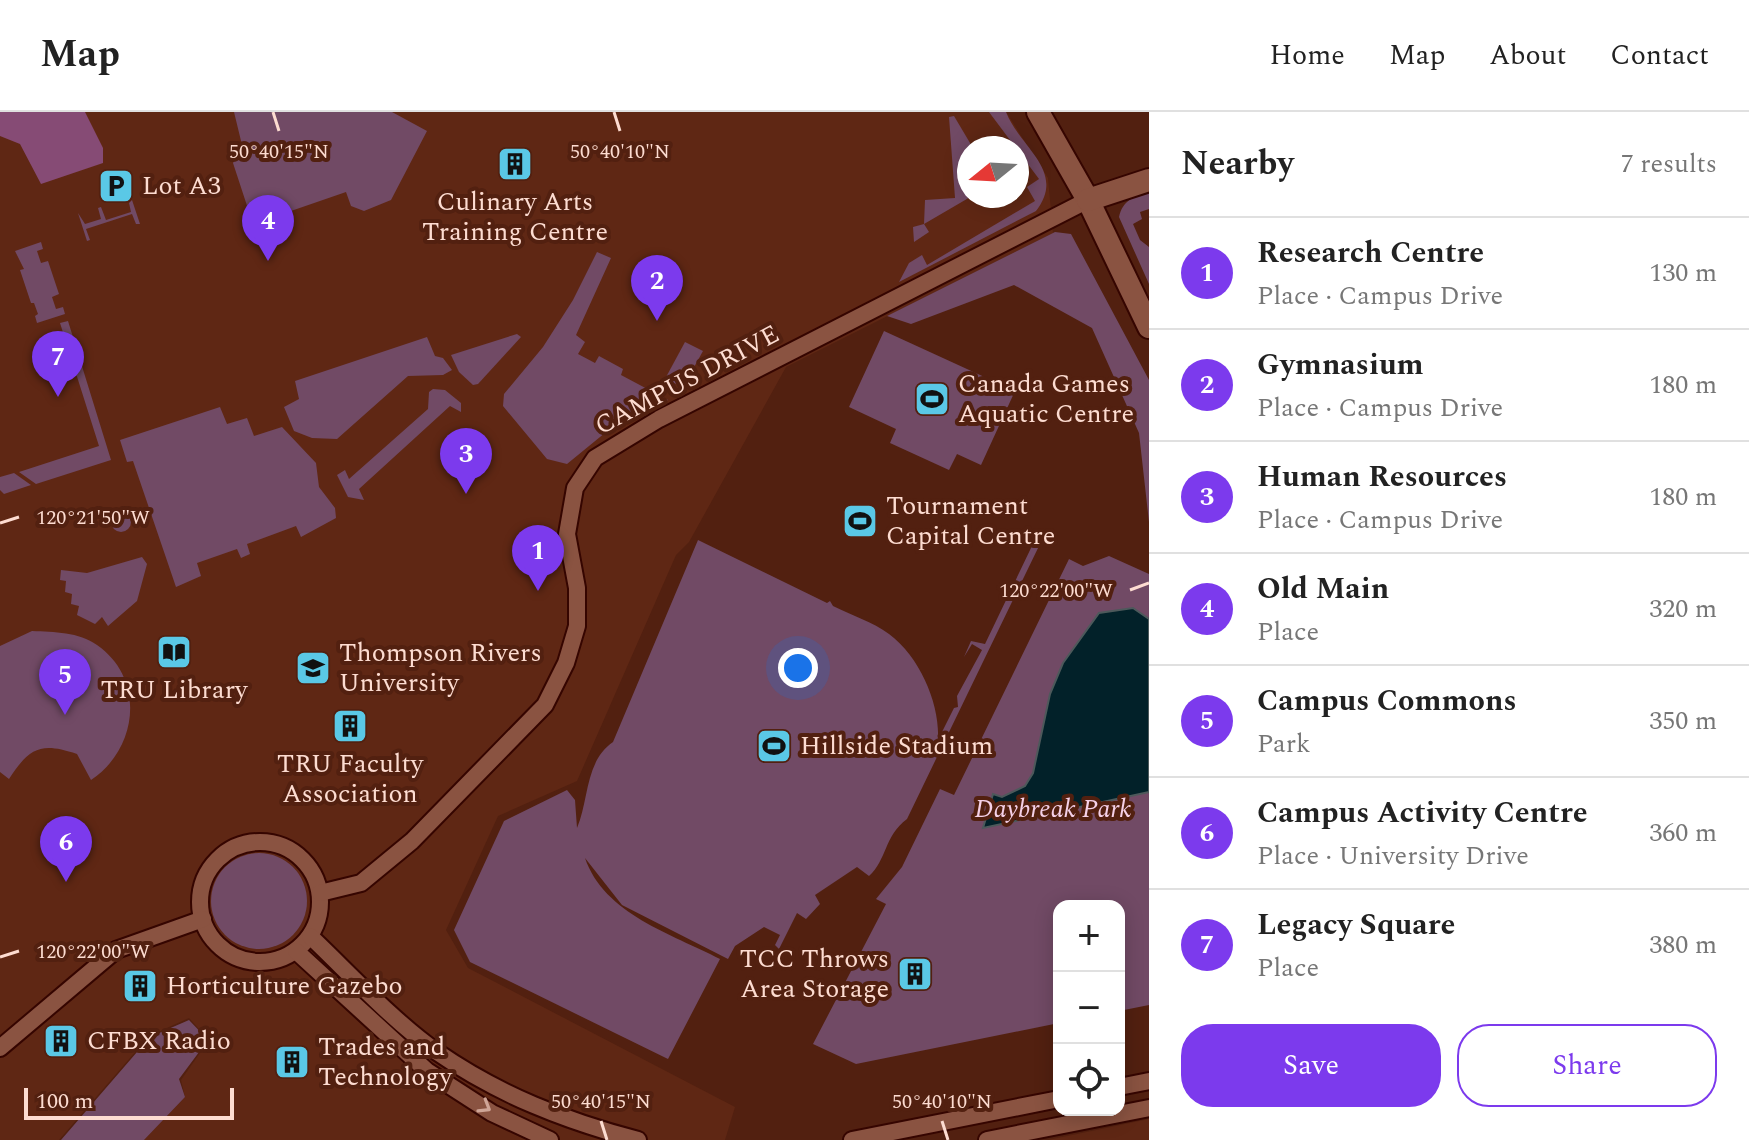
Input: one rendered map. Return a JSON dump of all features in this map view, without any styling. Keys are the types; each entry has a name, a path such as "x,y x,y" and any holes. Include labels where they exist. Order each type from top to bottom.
{"main road":[{"path":"1038,112 1088,200 1149,327"},
{"path":"1088,200 1149,180"}],"street":[{"name":"CAMPUS DRIVE","path":"320,893 361,883 412,841 545,705 566,663 577,626 577,588 567,534 570,503 595,458 659,419 1088,200"},
{"path":"263,842 295,853 315,878 320,893 320,908 310,936 296,951 279,959 260,962 241,959 211,937 203,919 201,901 204,882 213,865 227,852 244,844 263,842"},
{"path":"0,1048 116,950 203,919"},
{"path":"310,936 443,1055 502,1091 572,1122 638,1140"},
{"path":"296,951 427,1071 492,1113 550,1140"},
{"path":"1125,1086 1149,1081"},
{"path":"852,1140 1053,1100"},
{"path":"987,1140 1149,1108"}],"shaded area":[{"name":"Thompson Rivers University","path":"0,112 1006,112 1021,136 957,136 957,208 1029,208 1029,148 1048,178 1053,233 786,367 689,542 676,555 577,781 498,816 446,930 468,968 735,1107 725,1140 144,1140 185,1097 181,1080 209,1040 189,1018 149,1036 59,1140 0,1140"},
{"path":"0,112 85,112 103,148 103,163 41,184 20,144 0,136"},
{"path":"1149,1119 1149,1140 1048,1140"}],"green space":[{"path":"234,112 392,112 427,131 391,200 364,211 351,206 346,192 253,224 233,163 242,145"},
{"path":"989,112 1006,112 1021,136 1007,136"},
{"path":"954,116 966,136 957,136 957,205 924,224 925,200 955,198 949,117"},
{"path":"1029,147 1044,172 1046,184 1044,197 1036,211 899,282 909,263 922,255 927,265 1023,208 1029,208 1035,201 1029,186 1039,179 1029,166"},
{"path":"1149,192 1149,209 1140,212 1142,219 1133,224 1140,240 1149,247 1149,284 1119,217 1130,200"},
{"path":"132,200 140,224 136,224 132,214 86,229 90,240 87,241 78,213 85,224 101,219 98,208 101,207 106,220 131,212 129,203"},
{"path":"924,224 929,232 914,242 913,227"},
{"path":"1055,232 1071,234 1149,380 1149,522 1139,433 1092,328 1014,285 911,324 887,316"},
{"path":"41,242 43,249 37,251 41,263 48,261 59,294 52,297 56,309 63,307 65,314 37,323 35,316 38,314 34,303 31,303 20,270 24,269 15,251"},
{"path":"597,252 611,258 576,335 585,342 578,354 595,363 599,356 623,369 621,375 668,400 611,428 567,464 547,459 503,406 504,394 543,347 573,300"},
{"path":"68,321 111,460 36,484 19,472 99,446 60,323"},
{"name":"Canada Games Aquatic Centre","path":"884,331 1015,391 981,465 957,454 949,470 890,443 896,429 849,407"},
{"path":"517,334 521,337 478,384 473,385 459,372 451,355"},
{"path":"427,337 435,356 443,358 452,370 443,375 408,376 337,439 312,438 294,431 284,407 299,399 295,381"},
{"path":"685,342 703,351 683,387 665,379"},
{"path":"433,389 445,390 461,403 461,412 450,406 359,489 364,500 348,497 337,475 345,470 349,479 428,409 429,392"},
{"path":"220,407 227,424 247,418 254,436 282,427 316,463 319,487 335,508 336,518 301,537 296,526 247,544 250,554 241,558 237,549 197,563 201,576 176,587 133,461 127,462 120,440"},
{"path":"14,473 31,485 4,494 0,490 0,477"},
{"path":"121,512 128,515 131,522 128,529 121,532 114,529 111,522 114,515"},
{"name":"Hillside Stadium","path":"698,540 827,603 830,601 833,606 889,634 910,656 926,683 936,712 938,740 954,708 958,707 957,696 982,650 972,644 964,657 971,641 985,644 1031,548 1028,541 1039,546 907,819 894,833 875,870 869,876 857,867 815,895 820,904 806,919 797,913 779,949 775,945 780,935 764,927 735,946 728,959 622,905 585,858 594,877 623,908 661,931 720,959 668,1059 470,962 454,930 504,821 567,790 575,800 577,828 592,770 613,742"},
{"name":"Daybreak Park","path":"1109,556 1149,574 1149,1005 1125,1010 1125,900 1053,900 1053,1024 856,1064 813,1044 886,904 876,899 902,867 940,789 954,795 1069,559 1083,566"},
{"path":"142,557 147,564 137,601 108,626 102,617 95,624 77,615 79,606 71,604 72,594 65,592 66,581 60,580 61,570 87,573"},
{"path":"32,631 82,637 113,659 123,676 129,694 130,714 126,733 119,751 107,767 91,780 77,754 54,748 30,754 9,779 0,772 0,646"},
{"path":"259,853 277,857 293,867 303,883 307,901 303,919 293,935 277,945 259,949 241,945 225,935 215,919 211,901 215,883 225,867 241,857"},
{"path":"189,1020 208,1040 179,1079 185,1097 144,1140 61,1140 150,1037"}],"water":[{"path":"1133,608 1149,619 1149,792 983,828 993,794 1002,797 1025,786 1033,773 1050,694 1063,663 1099,613"}],"place":[{"name":"Culinary Arts Training Centre","path":"515,164"},
{"name":"Lot A3","path":"116,186"},
{"name":"Old Main","path":"268,261"},
{"name":"Gymnasium","path":"657,321"},
{"name":"Legacy Square","path":"58,397"},
{"name":"Canada Games Aquatic Centre","path":"932,399"},
{"name":"Human Resources","path":"466,494"},
{"name":"Tournament Capital Centre","path":"860,521"},
{"name":"Research Centre","path":"538,591"},
{"name":"TRU Library","path":"174,652"},
{"name":"Thompson Rivers University","path":"313,668"},
{"name":"Campus Commons","path":"65,715"},
{"name":"TRU Faculty Association","path":"350,726"},
{"name":"Hillside Stadium","path":"774,746"},
{"name":"Campus Activity Centre","path":"66,882"},
{"name":"TCC Throws Area Storage","path":"915,974"},
{"name":"Horticulture Gazebo","path":"140,986"},
{"name":"CFBX Radio","path":"61,1041"},
{"name":"Trades and Technology","path":"292,1062"}]}
